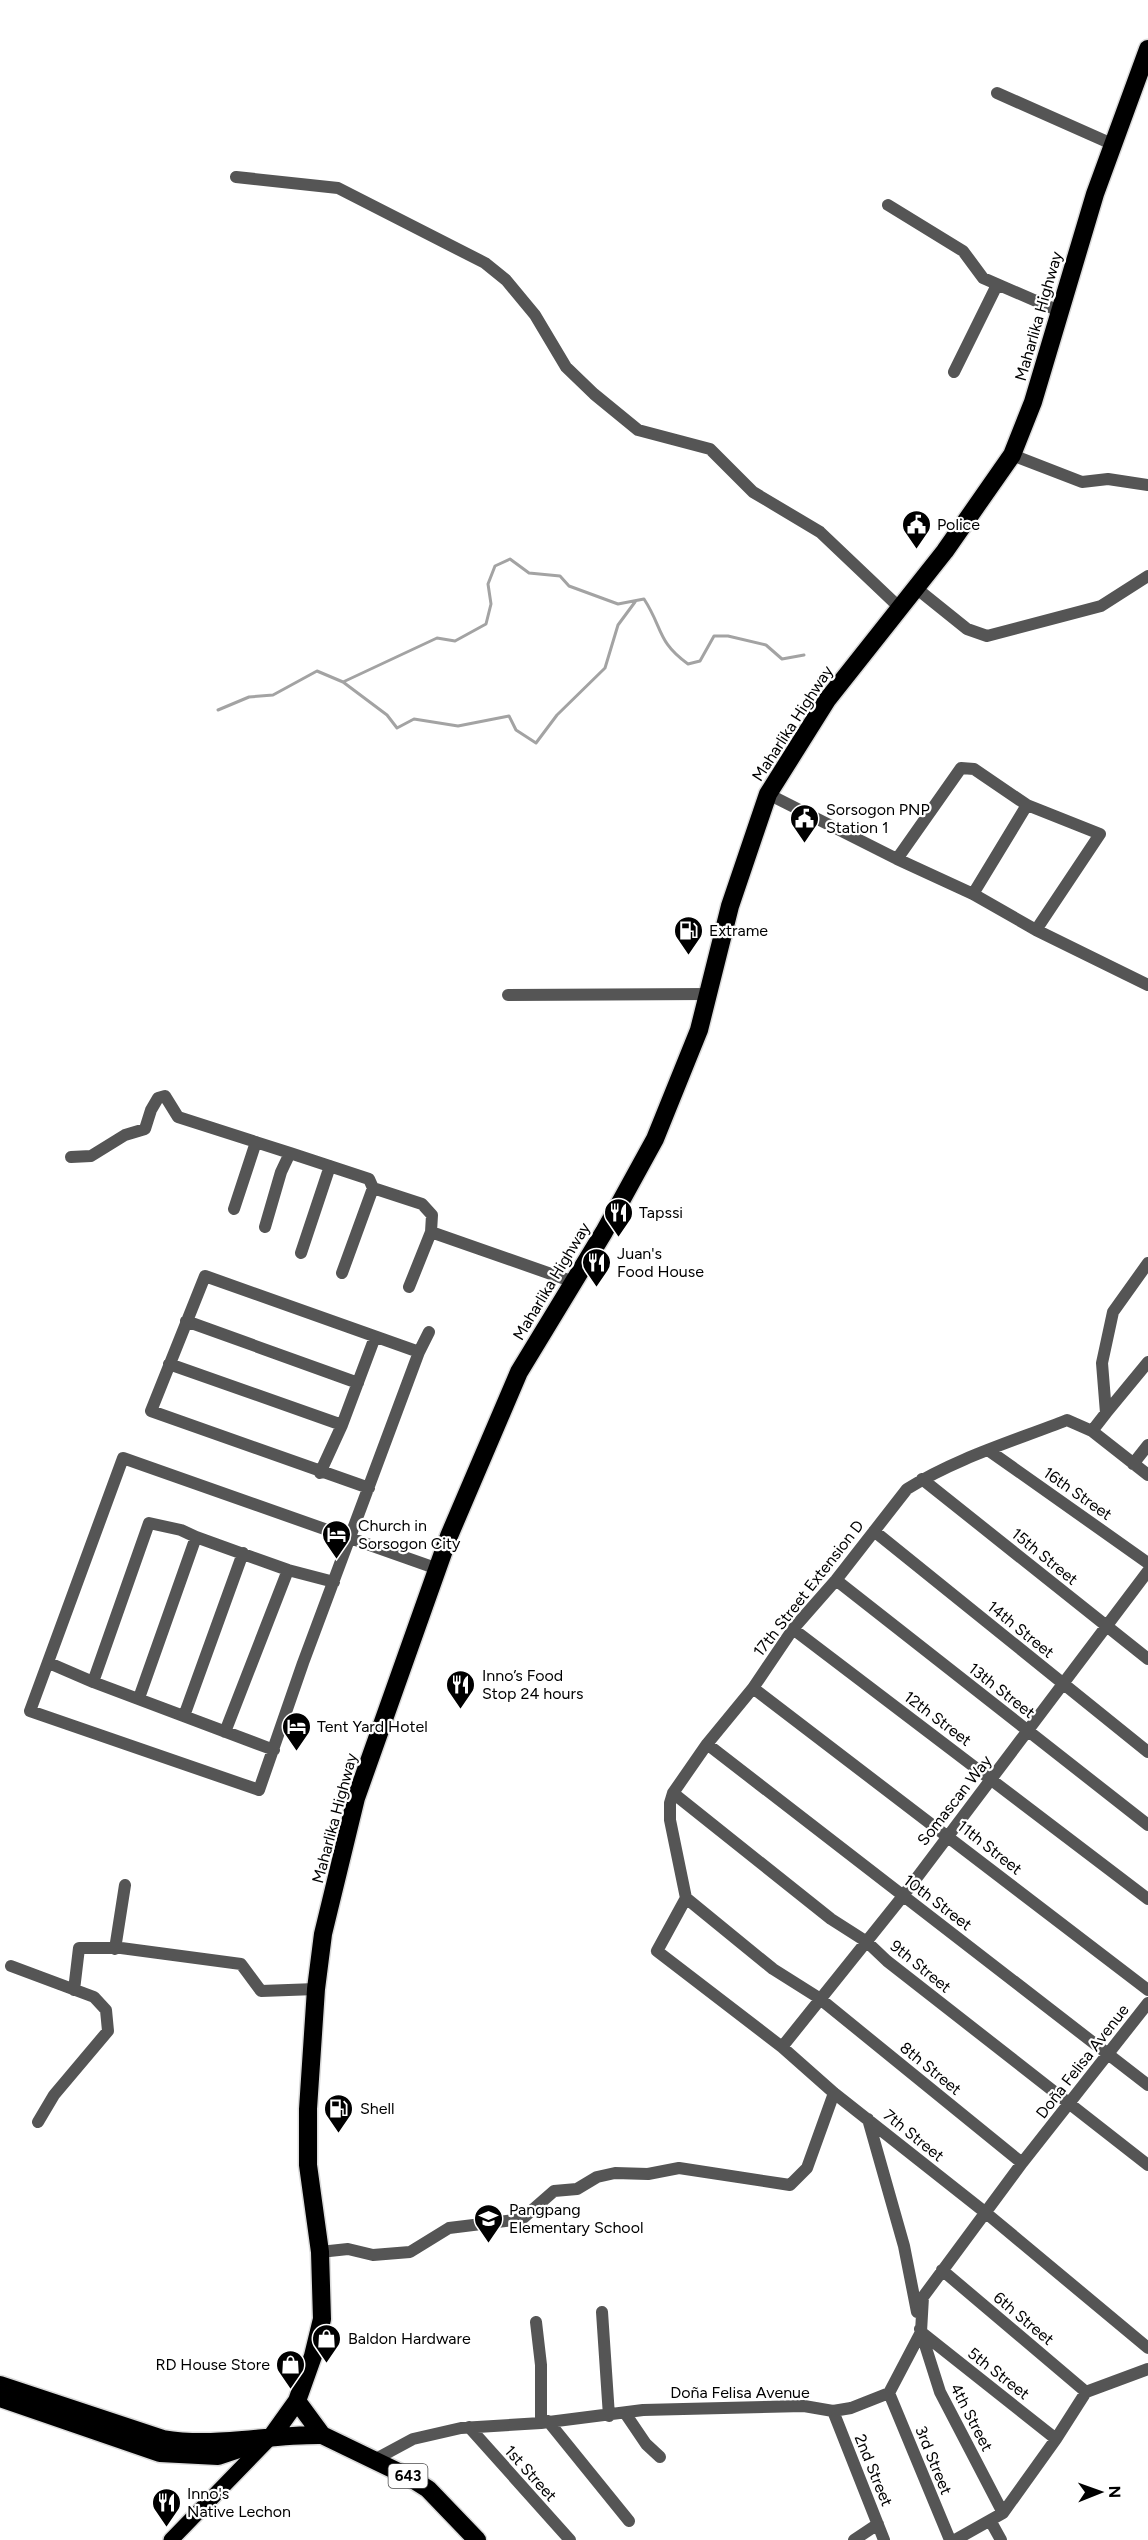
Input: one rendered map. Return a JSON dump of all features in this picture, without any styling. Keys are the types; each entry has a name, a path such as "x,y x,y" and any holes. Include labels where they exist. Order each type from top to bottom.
{"highway":[{"name":"Maharlika Highway","path":"272,2436 297,2401 313,2356 322,2319 320,2252 308,2165 309,2080 323,1934 356,1798 438,1569 519,1372 574,1282 655,1139 699,1030 730,906 768,794 827,699 966,523 1012,455 1033,402 1112,144 1148,49"},
{"path":"0,2385 163,2439 199,2443 272,2436"},
{"path":"0,2398 160,2453 218,2456 272,2436"},
{"name":"643","path":"297,2401 322,2435"},
{"name":"643","path":"272,2436 322,2435 374,2460 428,2489 477,2540"}],"main road":[{"path":"171,2540 272,2436"}],"street":[{"path":"997,93 1112,144"},
{"path":"236,177 338,188 485,263 506,280 535,315 566,367 594,394 638,430 710,449 753,492 820,532 900,608"},
{"path":"888,205 963,251 983,278 1059,311"},
{"path":"954,372 997,285"},
{"path":"1012,455 1082,482 1108,479 1148,485"},
{"path":"916,588 967,629 987,636 1101,606 1148,576"},
{"path":"897,859 961,768 974,769 1027,805 1100,834 1036,930"},
{"path":"768,794 897,859 973,894 1036,930 1148,986"},
{"path":"973,894 1027,805"},
{"path":"508,995 708,994"},
{"path":"71,1157 91,1156 125,1135 145,1129 151,1110 158,1098 165,1096 178,1117 369,1179 373,1188 342,1273"},
{"path":"234,1209 256,1142"},
{"path":"265,1227 281,1172 290,1153"},
{"path":"301,1253 330,1166"},
{"path":"373,1188 422,1204 432,1215 431,1232 409,1287"},
{"path":"431,1232 574,1282"},
{"path":"1106,1413 1102,1363 1113,1312 1148,1263"},
{"path":"369,1488 320,1473 152,1411 205,1276 419,1352"},
{"path":"186,1321 358,1383"},
{"path":"429,1332 419,1352 352,1539 334,1582 260,1790 30,1711 123,1458 352,1539 438,1569"},
{"path":"320,1473 342,1425 375,1337"},
{"path":"1092,1431 1148,1362"},
{"path":"170,1364 342,1425"},
{"name":"17th Street Extension D","path":"686,1898 670,1820 670,1803 674,1793 707,1744 753,1688 793,1629 836,1580 907,1489 922,1479 988,1450 1067,1420 1092,1431 1148,1475"},
{"path":"1133,1464 1148,1445"},
{"name":"16th Street","path":"988,1450 1148,1563"},
{"name":"15th Street","path":"922,1479 1148,1659"},
{"path":"93,1682 149,1523 181,1530 288,1570 334,1582"},
{"name":"14th Street","path":"874,1531 1148,1752"},
{"path":"139,1698 196,1537"},
{"path":"184,1716 243,1553"},
{"path":"225,1732 288,1570"},
{"name":"Somascan Way","path":"782,2047 903,1896 1148,1571"},
{"name":"13th Street","path":"836,1580 1148,1825"},
{"name":"12th Street","path":"793,1629 1148,1899"},
{"path":"49,1664 274,1750"},
{"name":"11th Street","path":"753,1688 1148,1990"},
{"name":"10th Street","path":"707,1744 1148,2085"},
{"name":"9th Street","path":"674,1793 831,1919 867,1942 887,1961 1148,2165"},
{"path":"115,1949 125,1885"},
{"name":"7th Street","path":"686,1898 657,1952 782,2047 834,2093 986,2213 1148,2348"},
{"name":"8th Street","path":"686,1898 773,1969 819,1998 1022,2163"},
{"path":"74,1990 79,1948 115,1949 241,1964 261,1991 316,1989"},
{"path":"11,1966 94,1998 106,2010 108,2031 54,2095 38,2122"},
{"name":"Doña Felisa Avenue","path":"374,2460 419,2437 470,2427 609,2416 643,2410 804,2406 832,2411 851,2408 889,2393 921,2332 923,2297 1022,2163 1148,2003"},
{"path":"320,2252 348,2249 373,2255 410,2252 449,2228 522,2218 554,2191 577,2189 597,2177 615,2174 648,2174 679,2168 790,2185 807,2168 834,2093"},
{"path":"868,2119 904,2246 921,2332"},
{"name":"6th Street","path":"942,2270 1086,2392"},
{"path":"602,2312 609,2416"},
{"path":"536,2322 544,2422 629,2521"},
{"name":"5th Street","path":"921,2332 1056,2439"},
{"name":"4th Street","path":"921,2332 940,2392 1003,2513"},
{"path":"955,2540 991,2522 1003,2513 1056,2439 1086,2392 1148,2369"},
{"name":"3rd Street","path":"889,2393 950,2540"},
{"name":"2nd Street","path":"832,2411 884,2540"},
{"path":"625,2413 646,2444 660,2457"},
{"name":"1st Street","path":"470,2427 570,2540"},
{"path":"991,2522 1001,2540"},
{"path":"854,2540 878,2524"}],"waterway":[{"path":"218,710 249,697 273,695 317,671 343,682 437,638 455,641 486,624 491,604 488,584 495,566 510,559 529,573 560,576 569,586 618,604 644,599 665,641 688,664 700,661 714,636 728,636 766,645 782,659 804,655"},
{"path":"343,682 387,715 397,728 414,719 458,726 509,716 516,730 536,743 557,715 605,668 618,625 635,602"}],"place":[{"name":"Police","path":"916,550"},
{"name":"Sorsogon PNP Station 1","path":"805,844"},
{"name":"Extrame","path":"688,956"},
{"name":"Tapssi","path":"618,1238"},
{"name":"Juan's Food House","path":"596,1288"},
{"name":"Church in Sorsogon City","path":"337,1560"},
{"name":"Inno’s Food Stop 24 hours","path":"461,1710"},
{"name":"Tent Yard Hotel","path":"296,1752"},
{"name":"Shell","path":"339,2134"},
{"name":"Pangpang Elementary School","path":"488,2244"},
{"name":"Baldon Hardware","path":"327,2364"},
{"name":"RD House Store","path":"291,2390"},
{"name":"Inno's Native Lechon","path":"166,2528"}]}
